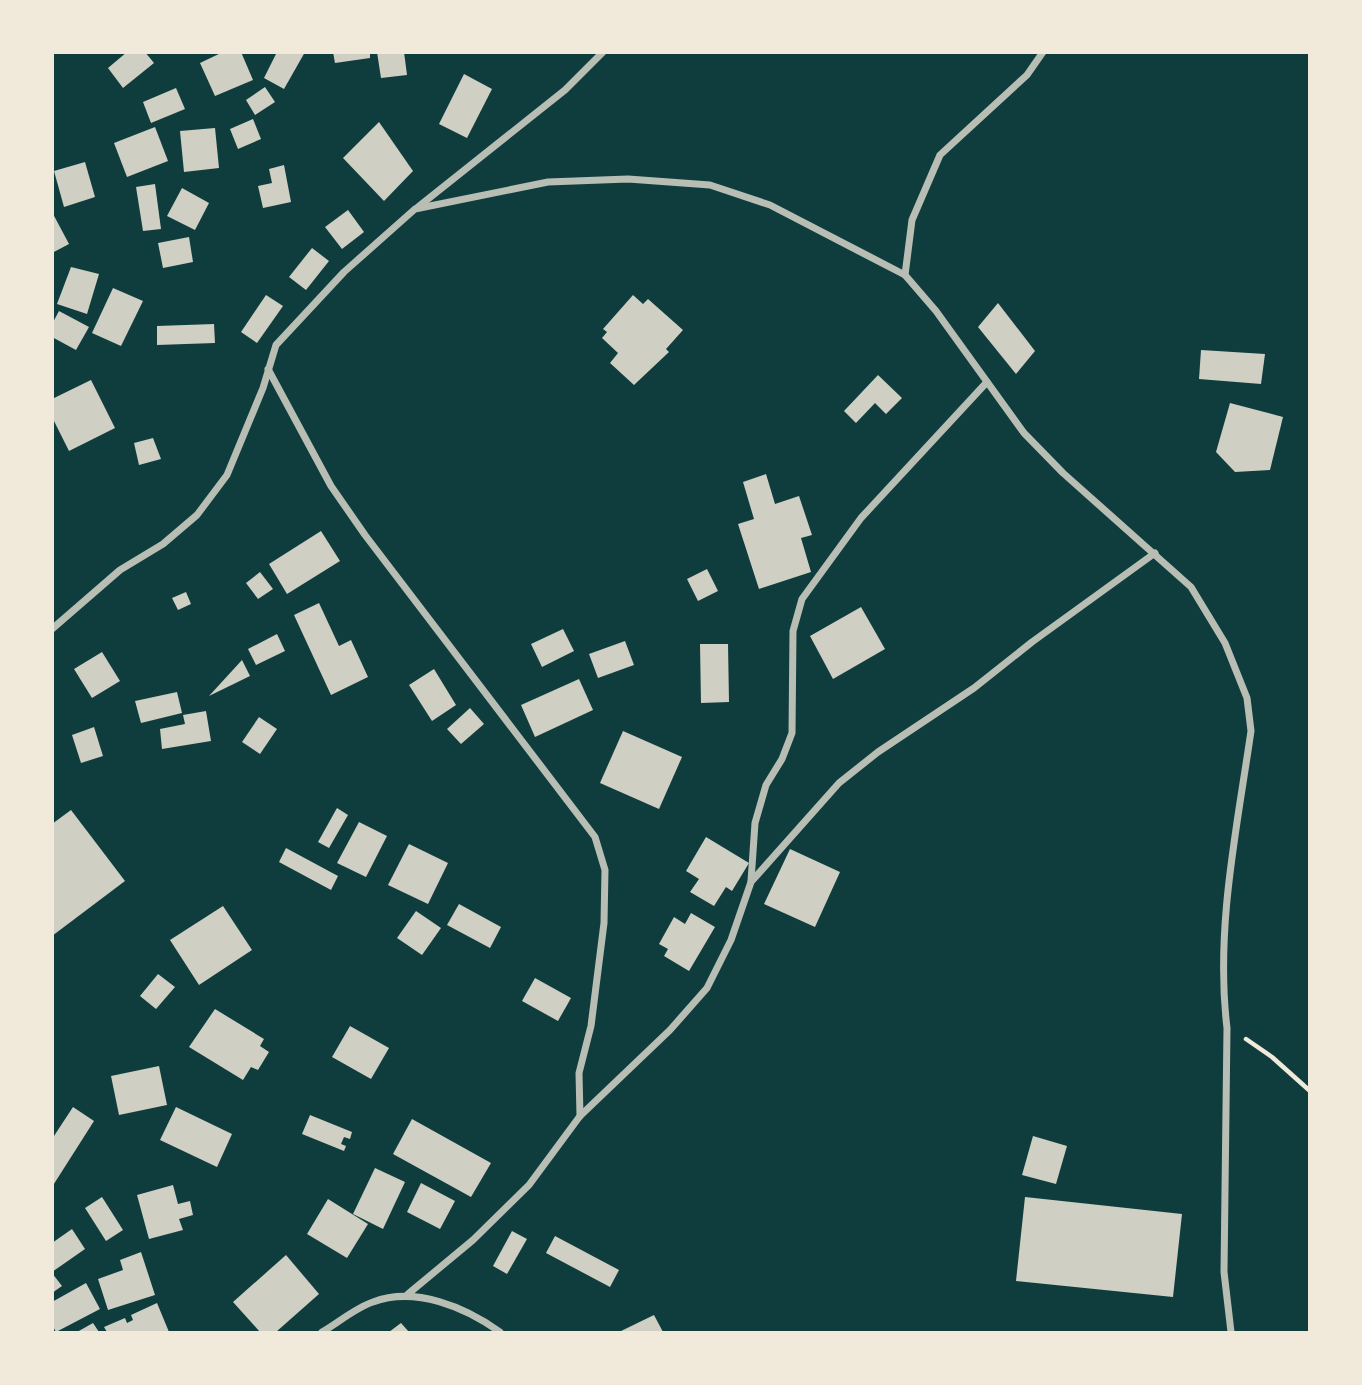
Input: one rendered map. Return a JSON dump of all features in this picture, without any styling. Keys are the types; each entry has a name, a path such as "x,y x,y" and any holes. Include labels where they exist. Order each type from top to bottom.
{"street":[{"path":"52,629 120,570 163,544 197,516 227,475 276,345 344,272 415,209 565,90 603,52"},
{"path":"905,275 912,219 940,155 1027,75 1043,52"},
{"path":"415,209 548,182 628,179 709,185 770,205 905,275 936,311 1024,433 1063,473 1191,587 1226,643 1247,698 1251,731 1223,939 1223,994 1227,1028 1224,1272 1231,1332"},
{"path":"268,369 331,486 365,535 595,837 605,870 604,923 591,1026 579,1073 580,1116"},
{"path":"322,1332 372,1302 408,1294 472,1240 529,1185 580,1116 670,1030 707,988 731,940 751,882 755,823 766,785 782,759 792,733 793,631 802,599 861,518 987,382"},
{"path":"751,882 808,815 878,752 974,688 1032,642 1155,553"},
{"path":"408,1294 454,1308 500,1332"}],"path":[{"path":"1227,1028 1272,1057 1310,1091"}],"building":[{"path":"127,52 145,52 154,63 123,88 108,68"},
{"path":"223,52 241,52 253,80 215,96 200,63"},
{"path":"277,52 305,52 284,89 264,78"},
{"path":"333,52 370,52 370,58 335,63"},
{"path":"377,52 404,52 407,75 381,78"},
{"path":"464,74 492,89 467,138 439,124"},
{"path":"265,87 275,102 255,115 246,100"},
{"path":"176,88 185,109 151,123 143,102"},
{"path":"253,119 261,139 238,149 230,129"},
{"path":"379,122 413,171 384,201 343,158"},
{"path":"155,127 168,161 127,177 114,143"},
{"path":"215,128 219,168 184,172 180,131"},
{"path":"85,162 95,197 64,207 54,171"},
{"path":"284,165 291,202 263,208 258,186 272,183 269,169"},
{"path":"155,184 161,229 143,231 136,187"},
{"path":"182,188 209,203 195,230 167,216"},
{"path":"348,210 364,232 342,249 325,227"},
{"path":"52,212 69,244 52,253"},
{"path":"189,237 193,262 163,268 158,243"},
{"path":"312,248 329,261 306,290 289,277"},
{"path":"71,267 99,274 87,314 57,304"},
{"path":"113,288 143,301 121,346 92,333"},
{"path":"266,295 283,306 257,343 241,332"},
{"path":"633,295 643,304 648,299 683,330 666,349 669,352 634,385 610,363 618,353 602,338 607,332 603,329"},
{"path":"998,303 1035,351 1016,374 978,327"},
{"path":"59,311 89,327 76,350 52,337 52,324"},
{"path":"214,324 215,343 157,345 157,326"},
{"path":"1201,350 1265,354 1261,384 1199,379"},
{"path":"878,375 902,398 886,414 875,403 856,423 844,411"},
{"path":"91,380 115,428 69,451 52,417 52,399"},
{"path":"1230,403 1283,417 1270,470 1235,472 1216,452"},
{"path":"153,438 161,459 139,465 134,443"},
{"path":"766,474 775,504 799,496 812,535 801,538 811,572 759,589 738,524 754,519 743,482"},
{"path":"321,531 340,561 287,594 269,564"},
{"path":"707,569 718,591 698,601 687,579"},
{"path":"260,572 273,589 258,599 246,583"},
{"path":"186,592 191,604 178,610 172,598"},
{"path":"319,603 339,646 351,640 368,677 331,695 294,615"},
{"path":"861,607 885,649 833,679 810,636"},
{"path":"563,629 574,651 542,667 531,644"},
{"path":"277,634 285,651 256,665 248,649"},
{"path":"625,641 634,665 598,678 589,654"},
{"path":"700,644 728,644 729,702 701,703"},
{"path":"102,652 120,681 92,698 74,669"},
{"path":"242,660 250,676 209,696"},
{"path":"434,669 456,705 432,721 409,685"},
{"path":"579,679 593,710 535,737 521,705"},
{"path":"177,692 182,713 141,723 135,701"},
{"path":"470,708 484,724 461,744 447,729"},
{"path":"206,711 211,741 162,749 160,729 185,724 183,715"},
{"path":"259,717 277,729 260,754 242,742"},
{"path":"94,727 103,756 81,763 72,735"},
{"path":"623,731 682,757 659,809 600,783"},
{"path":"337,808 348,815 329,848 318,842"},
{"path":"71,810 125,881 52,936 52,824"},
{"path":"359,822 387,836 366,877 337,863"},
{"path":"706,837 749,863 732,891 726,887 714,906 690,892 699,879 686,871"},
{"path":"409,844 448,863 428,904 388,885"},
{"path":"286,848 338,876 331,890 279,862"},
{"path":"790,849 840,872 815,927 764,904"},
{"path":"459,904 501,927 490,948 447,925"},
{"path":"223,906 252,950 199,985 170,940"},
{"path":"416,911 441,928 422,955 397,938"},
{"path":"691,913 715,927 689,971 664,956 668,949 659,944 674,917 685,924"},
{"path":"158,974 175,987 156,1009 140,996"},
{"path":"535,978 571,998 558,1021 522,1001"},
{"path":"215,1009 264,1039 260,1046 269,1052 258,1070 251,1067 243,1080 189,1047"},
{"path":"350,1026 389,1048 371,1079 332,1057"},
{"path":"159,1066 167,1105 119,1115 111,1076"},
{"path":"73,1107 94,1121 52,1187 52,1139"},
{"path":"176,1107 232,1134 217,1167 160,1140"},
{"path":"310,1115 352,1132 350,1139 344,1137 341,1144 346,1146 344,1151 302,1134"},
{"path":"412,1119 491,1163 471,1197 393,1154"},
{"path":"1033,1136 1067,1146 1056,1184 1022,1175"},
{"path":"375,1168 405,1182 383,1229 353,1214"},
{"path":"421,1183 455,1201 440,1229 407,1212"},
{"path":"173,1185 178,1204 190,1201 193,1215 179,1219 183,1230 149,1239 137,1195"},
{"path":"102,1197 123,1230 106,1241 85,1208"},
{"path":"1025,1197 1182,1214 1173,1297 1016,1281"},
{"path":"328,1199 368,1224 347,1258 307,1234"},
{"path":"72,1229 85,1249 52,1272 52,1243"},
{"path":"512,1231 527,1239 507,1274 493,1266"},
{"path":"555,1236 619,1270 610,1287 546,1253"},
{"path":"141,1252 155,1295 108,1310 98,1279 123,1270 120,1260"},
{"path":"286,1255 319,1294 276,1332 260,1332 233,1302"},
{"path":"52,1273 62,1286 52,1293"},
{"path":"86,1283 100,1309 56,1332 52,1325 52,1302"},
{"path":"157,1303 169,1332 107,1332 104,1327 125,1318 127,1323 133,1320 131,1315"},
{"path":"654,1315 663,1332 619,1332"},
{"path":"93,1323 99,1332 77,1332"},
{"path":"401,1323 409,1332 389,1332"}]}
